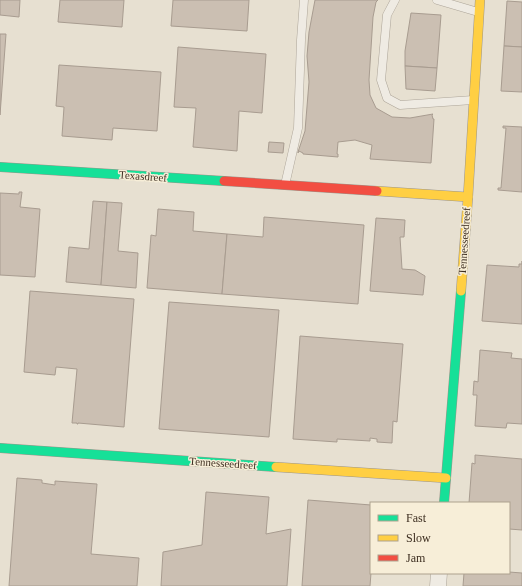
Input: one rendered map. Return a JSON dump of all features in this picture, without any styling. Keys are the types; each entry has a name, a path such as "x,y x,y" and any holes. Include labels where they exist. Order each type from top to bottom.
{"street":[{"name":"Tennesseedreef","path":"444,502 468,197 480,0"},
{"name":"Texasdreef","path":"0,167 468,197"},
{"name":"Tennesseedreef","path":"0,448 446,478"},
{"path":"438,586 439,574"}],"lane":[{"path":"285,185 298,128 304,0"},
{"path":"394,0 387,15 381,80 387,98 400,105 474,100"},
{"path":"437,0 479,12"}],"building":[{"path":"0,0 20,0 19,17 0,15"},
{"path":"60,0 124,0 122,27 58,22"},
{"path":"173,0 249,0 247,31 171,26"},
{"path":"315,0 378,0 376,2 373,17 369,80 370,95 376,108 392,117 410,118 433,114 434,119 431,163 370,159 372,145 355,140 338,142 338,157 303,154 299,151 298,153 305,131 309,82 307,56 309,32"},
{"path":"507,1 522,2 522,47 504,46"},
{"path":"411,13 441,15 437,68 405,66 405,51"},
{"path":"0,34 6,34 0,115"},
{"path":"504,46 522,47 522,92 501,91"},
{"path":"178,47 266,54 262,113 239,111 237,151 193,147 196,108 174,107"},
{"path":"59,65 161,72 157,131 113,128 112,140 62,136 64,107 56,106"},
{"path":"405,66 437,68 435,91 406,89"},
{"path":"503,126 522,127 522,192 498,190 498,188 501,188 506,128 503,128"},
{"path":"269,142 284,143 283,153 268,152"},
{"path":"19,192 22,192 20,207 40,209 35,277 0,275 0,193 19,194"},
{"path":"93,201 107,202 101,285 66,282 69,247 89,249"},
{"path":"107,202 122,203 118,251 138,253 136,288 101,285"},
{"path":"158,209 194,212 193,231 227,234 222,294 147,288 151,235 156,236"},
{"path":"264,217 364,225 358,304 222,294 227,234 263,237"},
{"path":"376,218 405,220 404,237 400,237 402,269 415,270 425,276 423,295 370,291"},
{"path":"519,264 522,264 522,324 482,321 487,265 519,267"},
{"path":"30,291 134,299 124,427 72,423 77,369 56,367 55,375 24,372"},
{"path":"169,302 279,310 269,437 159,429"},
{"path":"300,336 403,344 397,422 393,421 392,443 377,442 377,439 370,438 370,441 337,439 337,442 293,439"},
{"path":"480,350 512,353 511,358 522,359 522,424 507,423 506,428 475,426 477,395 473,395 474,381 478,382"},
{"path":"475,455 522,459 522,530 510,529 510,502 469,502 472,463 475,464"},
{"path":"17,478 42,480 42,483 55,485 55,481 97,484 91,554 139,558 137,586 9,586"},
{"path":"206,492 269,497 266,534 291,529 287,586 161,586 163,552 202,545"},
{"path":"308,500 370,505 370,586 302,586"},
{"path":"522,573 522,586 463,586 464,574"}],"traffic: fast":[{"path":"0,167 224,181"},
{"path":"444,502 461,291"},
{"path":"0,448 276,467"}],"traffic: slow":[{"path":"461,291 480,0"},
{"path":"377,191 468,197"},
{"path":"276,467 446,478"}],"traffic: jam":[{"path":"224,181 377,191"}]}
